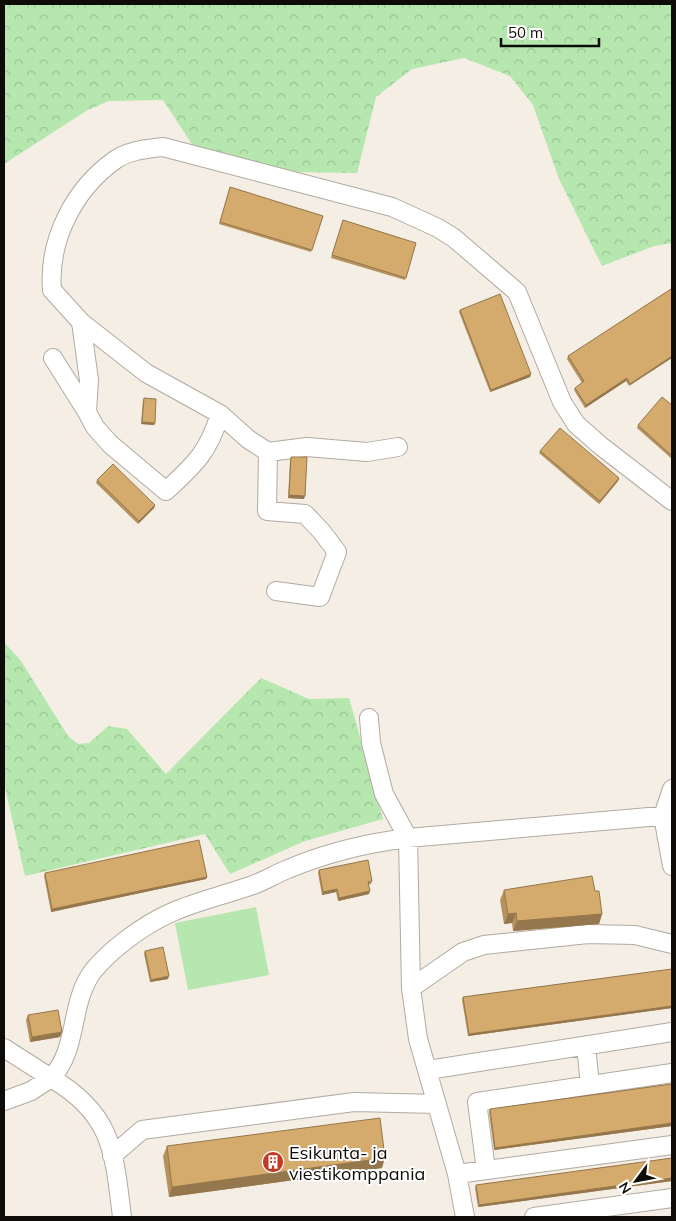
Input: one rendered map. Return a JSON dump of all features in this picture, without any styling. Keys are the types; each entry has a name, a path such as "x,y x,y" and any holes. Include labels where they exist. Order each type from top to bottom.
{"street":[{"path":"398,447 367,452 307,447 268,452 248,439 220,414 146,374 81,322 52,290 52,262 57,236 73,205 86,187 116,159 136,151 163,147 392,207 438,228 454,238 517,292 562,402 576,424 601,446 672,501"},
{"path":"81,322 89,380 87,412"},
{"path":"53,358 95,427 110,444 166,491 198,462 214,433 220,414"},
{"path":"268,452 267,511 305,514 337,552 320,597 276,591"},
{"path":"369,718 371,744 384,794 408,838 411,988 419,1044 457,1174 465,1217"},
{"path":"672,789 668,816 672,866"},
{"path":"4,1101 31,1091 51,1078 65,1060 80,997 92,972 113,950 144,927 175,909 250,886 311,860 367,844 408,838 668,816"},
{"path":"411,988 463,952 484,944 588,934 635,935 672,944"},
{"path":"428,1070 672,1032"},
{"path":"586,1046 590,1085"},
{"path":"4,1048 71,1090 88,1104 103,1128 112,1156 122,1217"},
{"path":"486,1170 477,1102 672,1073"},
{"path":"112,1156 142,1130 354,1102 437,1104"},
{"path":"457,1174 672,1145"},
{"path":"534,1217 672,1198"}],"green space":[{"path":"4,4 672,4 672,243 654,246 602,266 559,179 533,105 510,76 464,58 412,69 376,97 357,173 291,172 195,149 163,100 109,101 86,111 4,164"},
{"path":"4,642 21,661 68,736 78,744 89,743 108,726 127,729 166,774 261,678 309,699 349,698 383,819 305,841 230,874 205,834 25,876 4,783"},
{"path":"256,907 269,975 188,990 175,923"}],"building":[{"path":"230,187 323,216 312,250 220,222"},
{"path":"343,220 416,243 406,278 332,255"},
{"path":"671,289 672,356 630,384 627,378 586,405 575,388 584,381 568,356"},
{"path":"500,294 531,374 491,390 460,310"},
{"path":"662,397 672,405 672,456 638,425"},
{"path":"144,398 156,399 155,423 142,422"},
{"path":"560,428 619,478 600,501 540,451"},
{"path":"291,457 307,457 305,496 289,495"},
{"path":"113,464 155,505 139,521 97,480"},
{"path":"199,840 207,877 52,909 45,873"},
{"path":"368,860 372,881 368,882 370,891 339,898 337,889 323,892 319,870"},
{"path":"592,876 595,891 599,891 602,914 517,921 516,913 508,914 504,890"},
{"path":"163,947 169,976 151,980 145,951"},
{"path":"672,969 672,1006 469,1034 463,997"},
{"path":"58,1010 62,1032 32,1037 28,1015"},
{"path":"672,1084 672,1123 495,1148 490,1109"},
{"name":"Esikunta- ja viestikomppania","path":"380,1118 385,1158 172,1187 167,1146"},
{"path":"672,1158 672,1178 479,1205 476,1185"}],"place":[{"name":"Esikunta- ja viestikomppania","path":"273,1162"}]}
